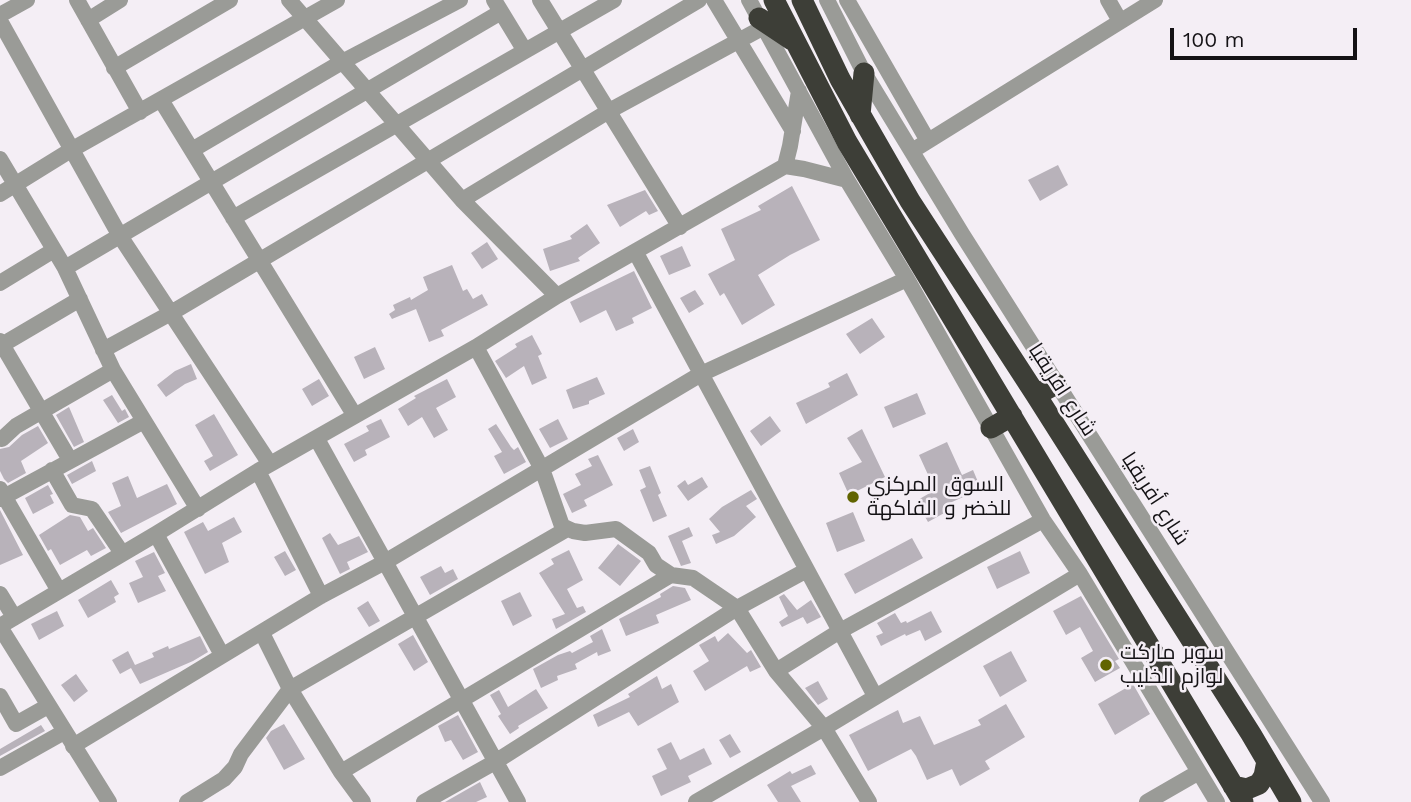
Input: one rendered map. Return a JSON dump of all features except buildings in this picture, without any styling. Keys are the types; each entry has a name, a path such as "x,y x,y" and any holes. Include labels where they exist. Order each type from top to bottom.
{"highway":[{"path":"774,0 847,142 1238,794 1259,784 1267,761"},
{"name":"شارع افريقيا","path":"802,0 860,115 910,201 1037,395 1291,802"},
{"path":"758,15 794,41"},
{"path":"860,115 864,73"},
{"path":"1037,395 1056,384"},
{"path":"991,428 1012,416"}],"street":[{"path":"0,15 27,0"},
{"path":"77,0 140,111"},
{"path":"88,20 120,0"},
{"path":"114,68 230,0"},
{"path":"289,0 462,200 557,296"},
{"path":"0,194 71,150 337,0"},
{"path":"192,150 342,62 460,0"},
{"path":"540,0 680,227"},
{"path":"233,218 614,0"},
{"path":"103,350 171,313 699,0"},
{"path":"715,0 793,131"},
{"name":"شارع أفريقيا","path":"827,0 864,73 912,151 1056,384 1322,802"},
{"path":"847,0 928,141"},
{"path":"1108,0 1120,21"},
{"path":"912,151 1155,0"},
{"path":"65,268 367,91 498,6 525,51"},
{"path":"462,200 609,111 739,41 758,15 847,180 907,279 1043,520 1080,574 1217,802"},
{"path":"0,21 120,236 171,313 264,468 321,596"},
{"path":"785,166 799,91"},
{"path":"161,100 355,416"},
{"path":"0,159 65,268 113,370 198,509"},
{"path":"109,802 0,626 264,468 476,347 557,296 785,166 847,180"},
{"path":"0,283 54,250"},
{"path":"636,253 875,696"},
{"path":"0,768 69,739 222,655 321,596 385,562 701,374 907,279"},
{"path":"70,460 1,344 80,299"},
{"path":"476,347 542,469 562,526 585,533 616,529 636,542 649,553 656,565 671,575 693,578 737,608 776,671 824,728 869,802"},
{"path":"2,439 16,426 113,370"},
{"path":"59,592 2,495 144,421"},
{"path":"317,439 518,802"},
{"path":"52,470 72,505 92,509 122,553"},
{"path":"776,671 840,631 1043,520"},
{"path":"187,802 224,779 290,690 567,529"},
{"path":"156,534 222,655"},
{"path":"424,802 495,762 737,608 807,570"},
{"path":"696,802 1080,574"},
{"path":"341,772 671,575"},
{"path":"0,594 14,617"},
{"path":"261,633 290,690 363,802"},
{"path":"0,696 16,724 48,706"},
{"path":"1147,802 1199,772"}],"place":[{"name":"السوق المركزي للخضر و الفاكهة","path":"853,497"},
{"name":"سوبر ماركت لوازم الخليب","path":"1106,665"}]}
